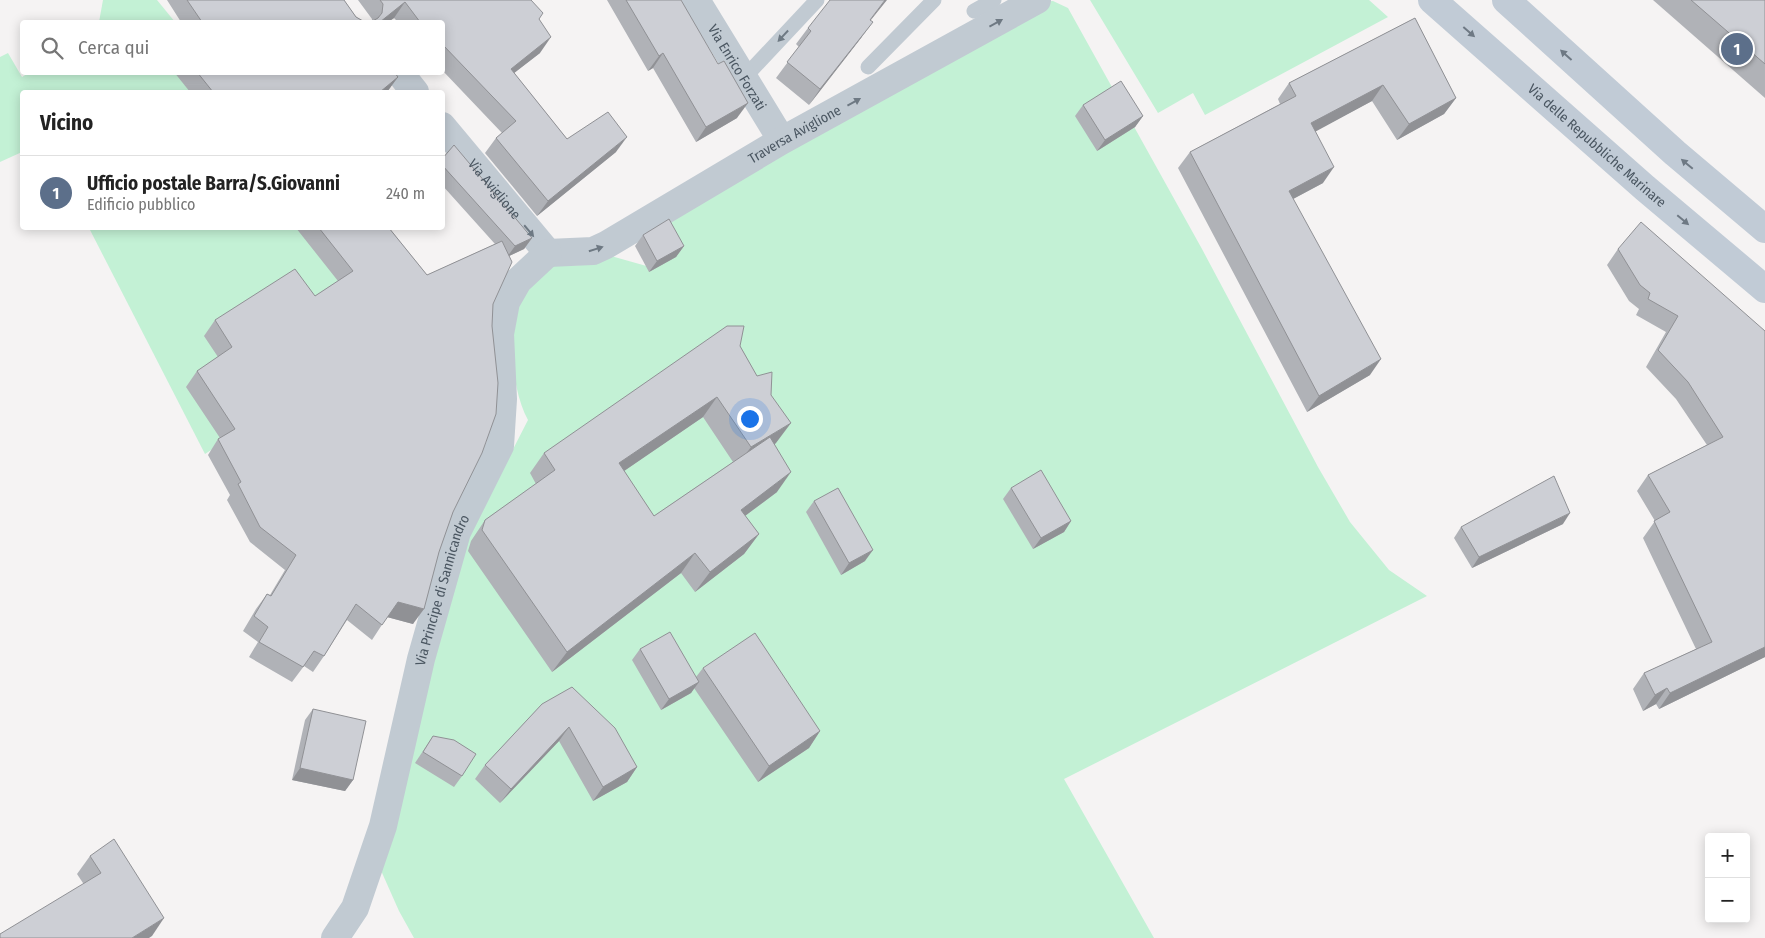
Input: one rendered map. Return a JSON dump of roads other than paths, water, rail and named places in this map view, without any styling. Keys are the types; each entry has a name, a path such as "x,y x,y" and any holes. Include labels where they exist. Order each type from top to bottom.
{"main road":[{"name":"Via delle Repubbliche Marinare","path":"1432,0 1645,188 1765,289"},
{"path":"1506,0 1674,153 1765,228"}],"street":[{"name":"Via Enrico Forzati","path":"696,0 778,134"},
{"name":"Traversa Aviglione","path":"548,253 593,251 606,245 780,141 1037,0"},
{"path":"401,75 413,90"},
{"name":"Via Aviglione","path":"445,130 548,253"},
{"name":"Via Principe di Sannicandro","path":"334,938 355,908 382,826 422,659 457,532 500,446 504,399 500,334 506,302 518,281 548,253"}],"lane":[{"path":"743,79 817,0"},
{"path":"868,67 934,0"},
{"path":"974,11 994,0"}],"place":[{"name":"Ufficio postale Barra/S.Giovanni","path":"1737,49"}]}
